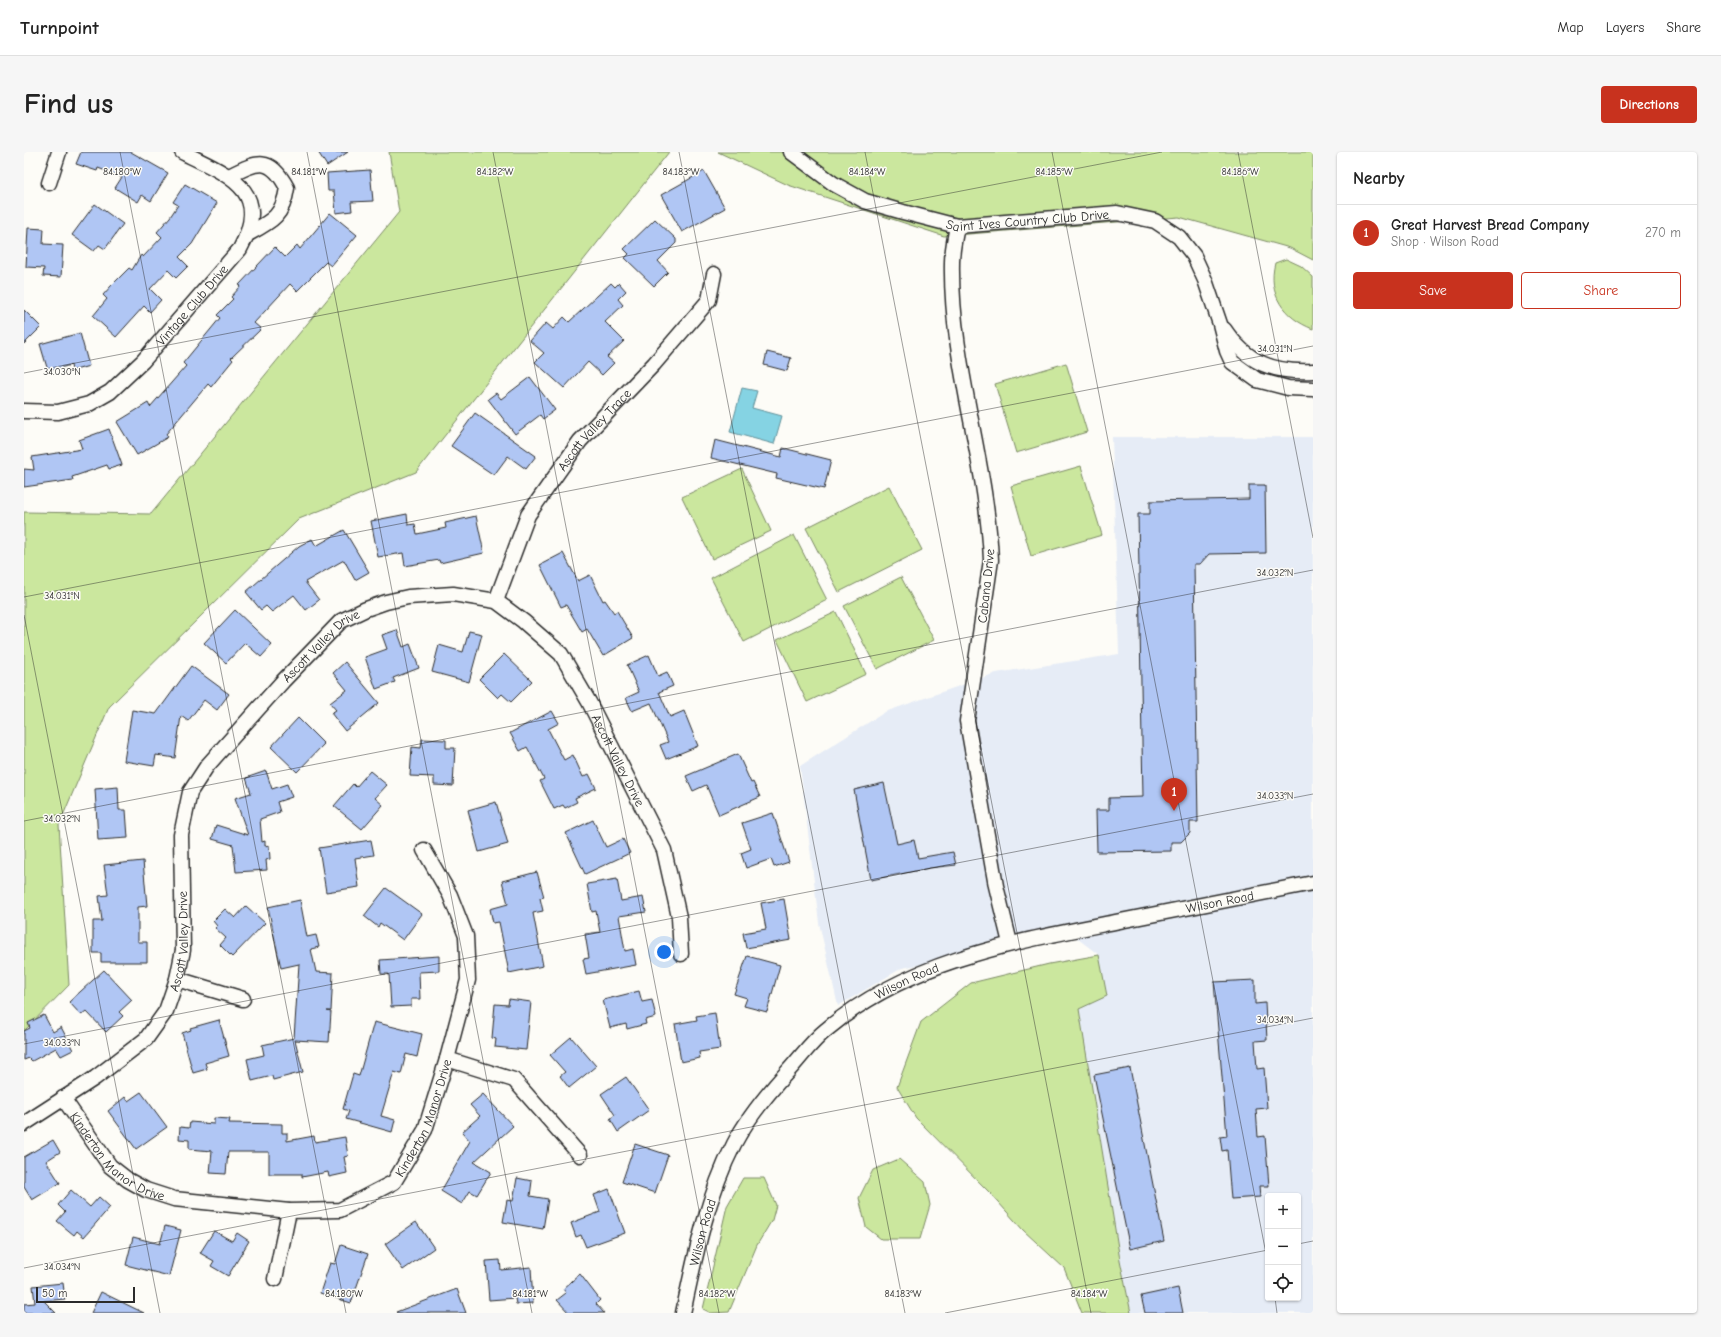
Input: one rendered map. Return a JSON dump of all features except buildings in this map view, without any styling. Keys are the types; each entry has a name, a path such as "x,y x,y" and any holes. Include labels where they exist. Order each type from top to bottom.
{"street":[{"path":"49,183 59,152"},
{"name":"Vintage Club Drive","path":"24,411 58,412 89,404 110,392 143,361 240,249 248,234 252,215 251,202 236,180 182,152"},
{"name":"Saint Ives Country Club Drive","path":"791,152 834,184 865,201 957,226 1117,213 1155,221 1178,237 1194,256 1220,324 1229,358 1239,368 1257,380 1295,388 1313,389"},
{"path":"229,176 249,166 261,163 274,168 281,176 287,188 285,200 281,210 272,222 248,234"},
{"name":"Cabana Drive","path":"957,226 952,261 957,333 976,443 990,541 991,560 989,584 967,721 995,878 1010,944"},
{"name":"Ascott Valley Trace","path":"496,601 528,515 580,441 654,364 709,300 714,274"},
{"name":"Saint Ives Country Club Drive","path":"1220,324 1238,346 1254,360 1278,370 1295,372 1313,371"},
{"path":"1295,372 1295,388"},
{"name":"Ascott Valley Drive","path":"24,1124 95,1078 146,1039 166,1011 177,979 183,950 181,835 190,792 207,766 283,681 340,621 366,609 408,597 453,594 496,601 523,621 561,654 589,702 664,850 679,917 681,954"},
{"name":"Kinderton Manor Drive","path":"63,1098 110,1166 140,1187 174,1199 289,1211 340,1210 394,1182 425,1130 447,1059 468,980 466,936 450,895 424,850"},
{"name":"Wilson Road","path":"683,1313 700,1232 719,1179 742,1129 781,1078 825,1030 876,995 912,976 1010,944 1313,883"},
{"path":"177,979 243,999"},
{"path":"447,1059 514,1080 580,1155"},
{"path":"274,1279 289,1211"}],"shaded area":[{"path":"1112,437 1313,437 1313,1313 1131,1313 1120,1260 1079,1009 1107,996 1099,955 1061,926 995,950 902,968 838,1006 819,923 800,766 885,712 996,673 1119,654"}],"green space":[{"path":"389,152 669,152 416,472 299,519 109,707 59,825 69,985 24,1031 24,512 151,514 399,212"},
{"path":"718,152 1313,152 1313,260 1290,248 1179,217 944,236 788,185"},
{"path":"1286,259 1301,266 1313,277 1313,329 1294,318 1286,311 1280,304 1276,295 1273,285 1275,263"},
{"path":"1066,363 1087,432 1016,453 995,384"},
{"path":"1081,466 1102,535 1031,556 1011,486"},
{"path":"742,469 771,531 712,559 682,497"},
{"path":"889,486 922,550 839,592 806,528"},
{"path":"794,535 827,600 744,642 711,578"},
{"path":"901,577 934,640 877,669 844,606"},
{"path":"836,612 866,674 807,702 777,640"},
{"path":"1099,955 1107,996 1079,1009 1120,1260 1131,1313 1082,1313 1064,1268 1023,1230 990,1193 916,1118 897,1087 921,1022 971,983 1049,964"},
{"path":"899,1159 925,1182 930,1205 920,1239 881,1239 866,1227 859,1198 873,1170"},
{"path":"743,1178 764,1178 776,1205 772,1220 757,1245 729,1312 711,1313 703,1309 727,1206"}],"water":[{"path":"742,388 757,391 752,408 782,416 774,444 730,432"}],"place":[{"name":"Great Harvest Bread Company","path":"1174,811"}]}
